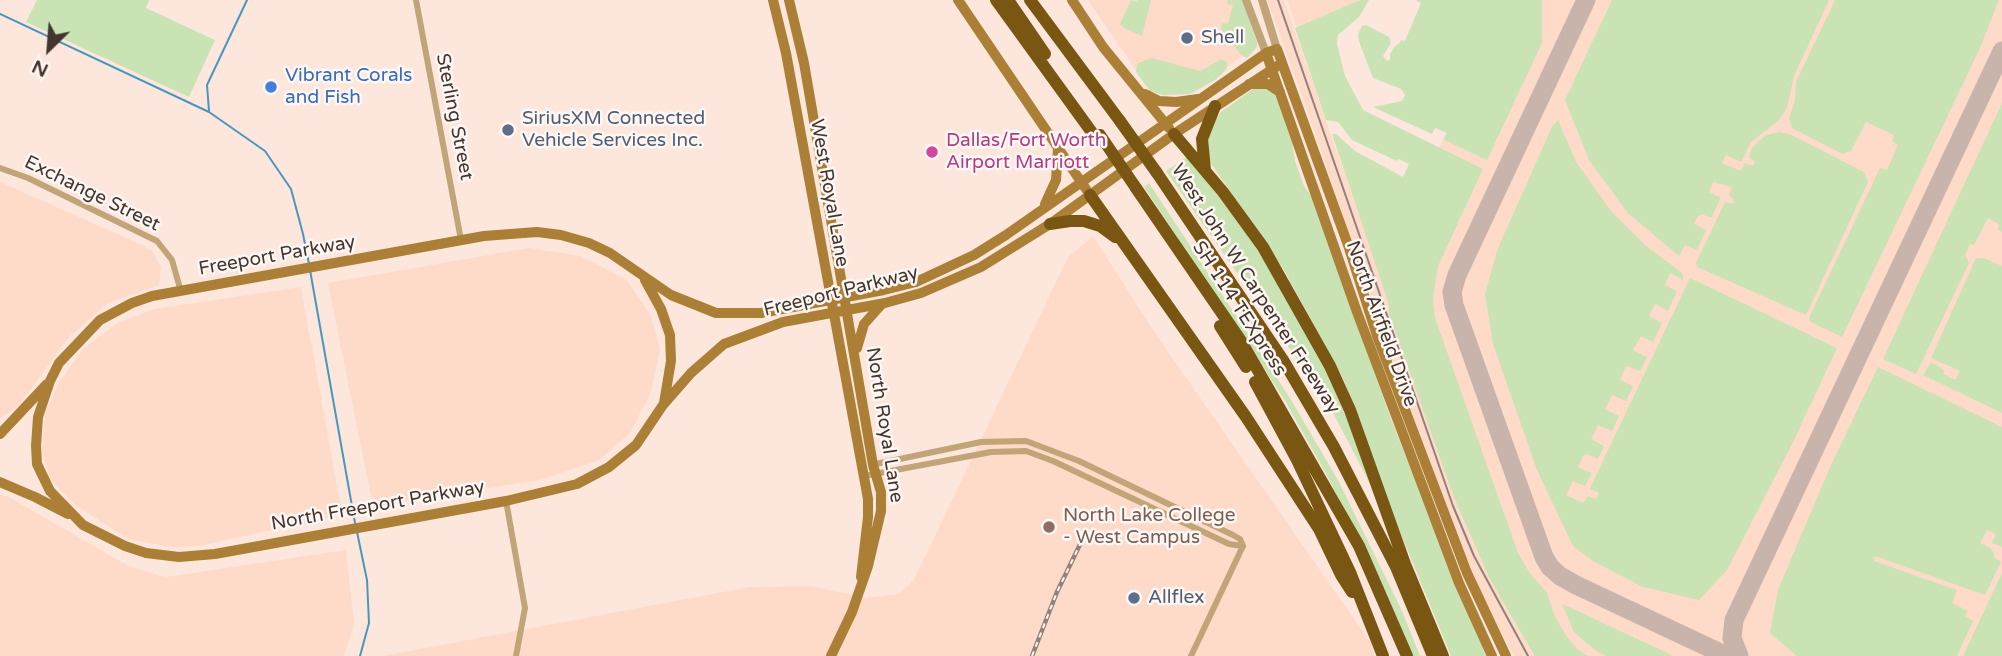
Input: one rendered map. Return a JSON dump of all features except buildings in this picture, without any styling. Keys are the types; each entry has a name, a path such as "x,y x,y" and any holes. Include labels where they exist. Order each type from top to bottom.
{"highway":[{"path":"996,0 1098,137"},
{"path":"1008,0 1134,189 1247,369 1297,460 1350,572 1383,656"},
{"name":"West John W Carpenter Freeway","path":"1031,0 1157,173 1255,317 1315,414 1396,567 1433,656"},
{"path":"1205,170 1202,139 1215,106"},
{"path":"1170,129 1205,170 1262,247 1330,366 1350,410 1405,564 1443,656"},
{"name":"SH 114 TEXpress","path":"1134,189 1241,341 1359,546 1407,656"},
{"path":"1090,195 1297,495 1319,529 1341,575 1368,616"},
{"path":"1050,224 1070,220 1084,221 1100,226 1126,244"}],"main road":[{"name":"West Royal Lane","path":"773,0 792,87 863,471"},
{"name":"West Royal Lane","path":"789,0 847,310"},
{"path":"958,0 1090,195"},
{"path":"1072,0 1103,47 1170,129"},
{"name":"Freeport Parkway","path":"663,405 691,373 724,344 783,322 882,304 921,293 988,262 1050,224 1090,195 1170,129 1202,98 1277,48"},
{"name":"North Airfield Drive","path":"1277,48 1280,92 1357,312 1459,583 1492,656"},
{"name":"North Airfield Drive","path":"1266,54 1277,65 1348,245 1387,361 1467,573 1506,656"},
{"name":"Freeport Parkway","path":"50,381 65,355 100,320 152,296 514,232 561,235 589,243 610,253 671,295 716,313 761,313 844,299 916,282 1013,231 1081,181 1215,106 1277,65"},
{"path":"1246,85 1260,82 1280,92"},
{"path":"792,87 807,85"},
{"path":"1142,93 1159,101 1176,102 1202,98"},
{"path":"1044,207 1056,180 1058,147"},
{"path":"981,250 988,262"},
{"path":"643,277 661,309 670,335 670,361 663,405"},
{"path":"855,356 864,324 882,304"},
{"name":"North Royal Lane","path":"831,656 852,612 868,566 881,511 881,492 874,469 847,310"},
{"path":"0,434 50,381"},
{"path":"50,381 38,417 37,464 48,488 74,518"},
{"name":"North Freeport Parkway","path":"74,518 100,535 124,546 146,553 178,557 215,554 506,501 577,484 609,467 636,445 663,405"},
{"name":"North Royal Lane","path":"860,584 868,517 863,471"},
{"path":"0,482 74,518"}],"street":[{"name":"Sterling Street","path":"416,0 461,240"},
{"name":"North Airfield Drive","path":"1246,0 1266,54"},
{"name":"North Airfield Drive","path":"1262,0 1277,48"},
{"name":"Exchange Street","path":"0,168 29,178 157,241 172,260 181,292"},
{"path":"874,469 981,442 1026,441 1079,461 1240,539 1243,546 1191,656"},
{"path":"863,471 991,452 1026,451 1053,461 1228,544 1243,546"},
{"path":"506,501 526,608 516,656"}],"shaded area":[{"path":"1088,0 1239,0 1256,46 1194,91 1141,77"},
{"path":"1267,0 1284,0 1378,270 1389,305 1389,314 1410,373 1504,605 1536,656 1514,656 1489,610 1427,462"},
{"path":"1287,0 1359,0 1356,6 1297,28"},
{"path":"1517,0 2002,0 2002,656 1558,656 1430,414 1433,161"},
{"path":"0,182 142,245 152,251 161,267 159,285 108,303 69,337 19,405 0,419"},
{"path":"1093,236 1155,333 1370,642 1375,656 383,656 750,587 811,586 866,598 899,594 914,580 1068,257"},
{"path":"529,248 581,256 627,280 650,314 660,349 651,392 630,433 599,460 540,480 373,506 328,283"},
{"path":"301,287 342,514 200,546 171,547 128,539 74,504 51,480 42,452 45,414 59,382 83,349 119,322 155,309"},
{"path":"0,495 7,496 130,567 166,577 346,550 354,624 344,656 0,656"}],"green space":[{"path":"37,0 149,0 146,8 215,40 189,97 26,22"},
{"path":"1131,0 1151,0 1142,36 1120,24"},
{"path":"1228,0 1242,0 1257,42 1257,47 1247,58 1241,55 1221,29 1222,23 1228,24 1233,5 1227,4"},
{"path":"1360,0 1369,0 1359,17 1338,35 1337,44 1345,76 1363,110 1483,169 1438,266 1433,298 1435,318 1518,553 1529,572 1547,593 1555,617 1567,637 1578,650 1588,656 1535,656 1504,604 1488,575 1454,497 1389,314 1389,305 1332,134 1336,134 1355,151 1403,177 1409,164 1352,140 1338,122 1326,120 1295,28"},
{"path":"1416,0 1542,0 1542,43 1487,160 1444,140 1447,133 1435,128 1432,134 1373,107 1402,101 1405,95 1401,89 1373,78 1361,47 1359,32 1362,26 1366,25 1389,37 1391,43 1383,56 1387,61 1390,60 1395,46 1401,40 1405,41 1421,3"},
{"path":"1612,0 1829,0 1794,76 1787,108 1778,121 1751,142 1741,162 1726,155 1722,163 1741,171 1745,163 1753,166 1755,162 1749,157 1752,148 1766,135 1780,132 1864,172 1868,182 1806,315 1697,267 1696,263 1724,204 1733,204 1734,200 1729,195 1732,187 1713,182 1709,192 1721,198 1711,218 1702,214 1694,224 1706,230 1697,250 1685,245 1679,256 1628,213 1589,160 1565,100"},
{"path":"1835,0 1999,0 1980,48 1842,337 1811,322 1809,318 1880,168 1887,170 1898,145 1892,141 1894,135 1866,122 1851,151 1843,154 1792,128 1789,118 1795,101 1796,82"},
{"path":"1151,58 1200,71 1222,59 1228,64 1226,70 1215,80 1190,94 1163,95 1150,91 1136,72 1137,64"},
{"path":"1256,87 1273,89 1292,142 1295,161 1304,186 1312,197 1394,427 1486,656 1451,656 1389,505 1344,380 1284,270 1210,162 1207,141 1213,123 1221,112"},
{"path":"2002,103 2002,232 1998,230 1999,224 1988,218 1974,245 1970,244 1965,255 1969,263 1916,374 1883,359"},
{"path":"1558,120 1576,162 1611,211 1645,245 1683,276 1683,280 1670,273 1665,285 1677,291 1668,311 1655,304 1649,316 1662,323 1653,342 1641,336 1633,350 1647,357 1640,371 1626,366 1620,380 1633,386 1626,401 1612,395 1605,409 1619,416 1612,431 1598,425 1591,439 1604,446 1598,459 1586,454 1578,467 1592,473 1585,486 1573,481 1566,495 1583,503 1588,496 1596,499 1599,493 1590,489 1591,486 1690,278 1837,348 1793,442 1727,570 1699,600 1643,587 1593,561 1573,546 1537,470 1493,344 1485,294 1498,248 1552,127"},
{"path":"1188,156 1255,244 1335,383 1371,486 1329,405 1166,171"},
{"path":"1149,183 1290,398 1339,482 1402,611 1420,656 1410,656 1378,579 1330,481 1284,399 1144,187"},
{"path":"1976,258 1984,258 2002,266 2002,413 1923,375 1931,362 1944,370 1943,374 1955,380 1960,371 1931,358"},
{"path":"1878,367 2002,427 2002,547 1992,543 1996,534 1987,530 1980,543 1990,548 1994,557 2001,562 1985,595 1875,556 1874,561 1957,590 1952,603 1968,611 1965,616 1973,621 1957,656 1797,656 1770,633 1778,590 1831,465"},
{"path":"2002,573 2002,656 1963,656"},
{"path":"1562,604 1674,656 1606,656 1574,632"}],"waterway":[{"path":"209,111 207,85 247,0"},
{"path":"0,14 209,112 265,151 291,189 309,264"},
{"path":"310,270 355,523"},
{"path":"357,532 367,580 369,623 360,656"}],"taxiway":[{"path":"1586,0 1457,275 1452,292 1454,305 1544,557 1550,567 1576,585 1727,656"},
{"path":"1739,656 1732,638 1734,620 2002,51"}],"tram line":[{"path":"1278,0 1453,506 1474,556 1528,656"}],"railway":[{"path":"1032,656 1057,592 1086,532"}],"place":[{"name":"Shell","path":"1187,38"},
{"name":"Vibrant Corals and Fish","path":"271,87"},
{"name":"SiriusXM Connected Vehicle Services Inc.","path":"508,130"},
{"name":"Dallas/Fort Worth Airport Marriott","path":"932,152"},
{"name":"North Lake College - West Campus","path":"1049,527"},
{"name":"Allflex","path":"1134,598"}]}
